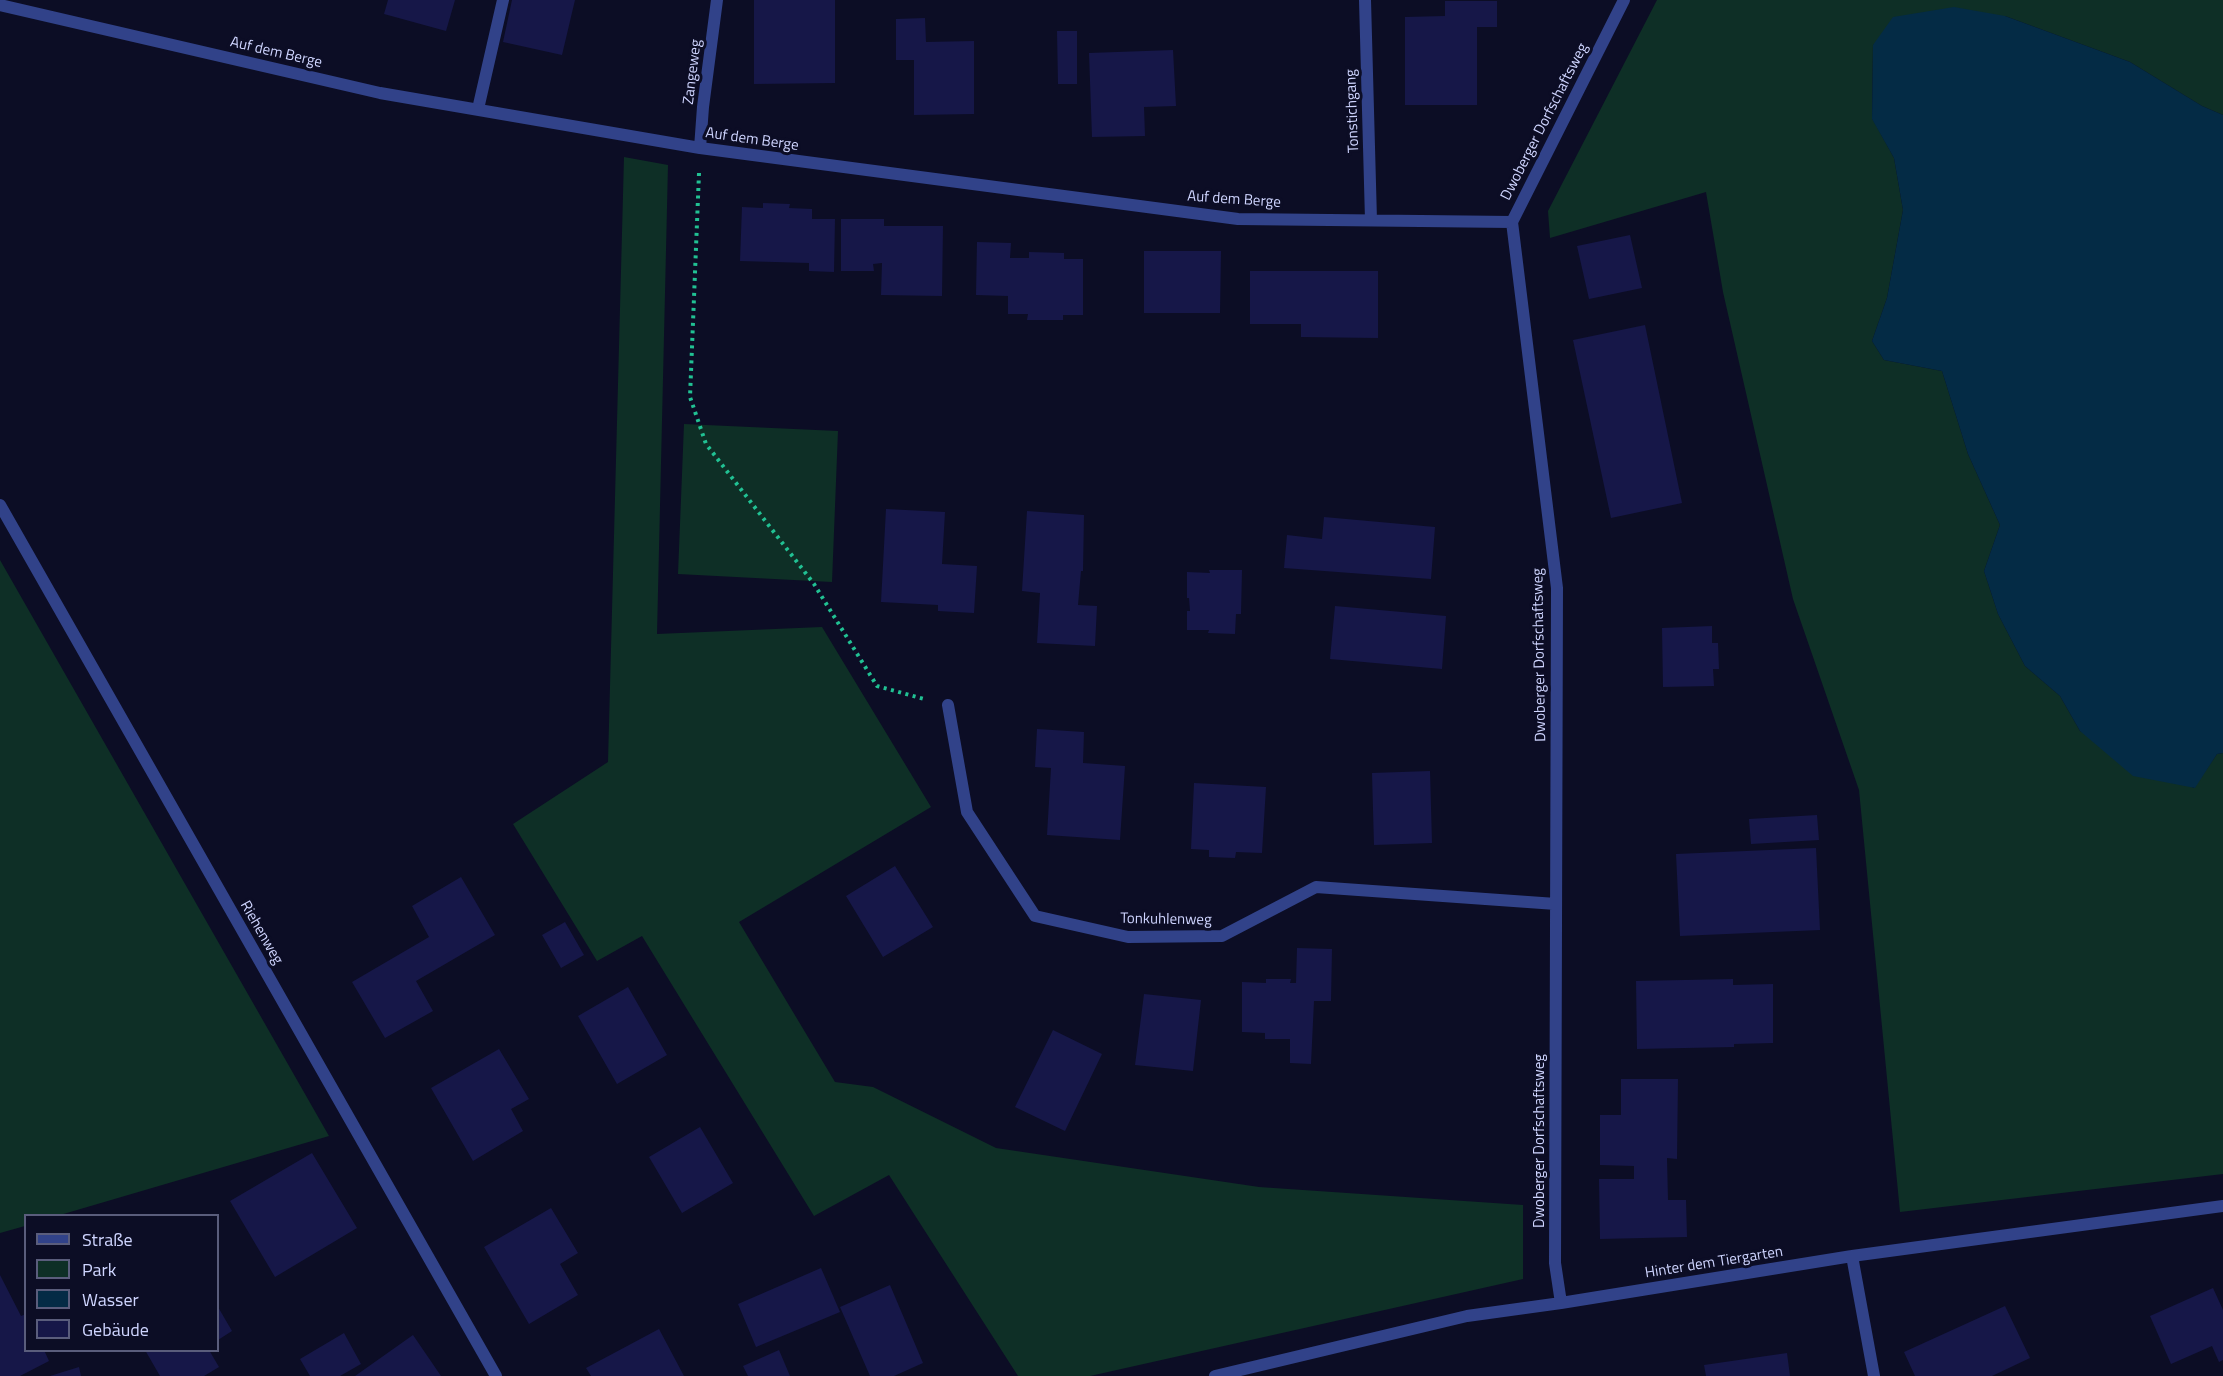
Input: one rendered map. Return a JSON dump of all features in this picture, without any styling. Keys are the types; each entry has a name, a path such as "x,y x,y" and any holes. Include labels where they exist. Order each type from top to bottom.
{"street":[{"path":"478,109 502,0"},
{"name":"Zangeweg","path":"700,148 717,0"},
{"name":"Tonstichgang","path":"1365,0 1371,220"},
{"name":"Dwoberger Dorfschaftsweg","path":"1561,1304 1555,1263 1557,588 1512,222 1624,0"},
{"name":"Auf dem Berge","path":"0,5 380,93 700,148 1238,219 1512,222"},
{"name":"Riehenweg","path":"0,505 496,1376"},
{"name":"Tonkuhlenweg","path":"948,705 967,812 1035,916 1128,937 1222,936 1316,887 1556,904"},
{"name":"Hinter dem Tiergarten","path":"1215,1376 1467,1316 1561,1304 1852,1256 2223,1206"},
{"path":"1852,1256 1874,1376"}],"path":[{"path":"700,148 690,397 706,444 814,584 877,686 948,705"}],"green space":[{"path":"1657,0 2223,0 2223,115 2202,106 2130,62 2005,16 1873,45 1872,118 1894,158 1903,210 1887,298 1872,341 1884,360 1942,371 1968,454 2000,525 1984,571 1998,614 2025,666 2060,696 2080,731 2194,788 2217,754 2223,753 2223,1174 1900,1212 1859,790 1793,599 1723,292 1706,192 1550,238 1548,211"},
{"path":"624,157 668,165 657,634 822,627 931,807 739,922 835,1082 873,1087 996,1148 1259,1187 1523,1205 1523,1279 1090,1376 1018,1376 889,1175 814,1216 642,936 597,961 513,824 608,762"},
{"path":"684,424 838,431 832,582 678,574"},
{"path":"0,560 329,1136 63,1214 24,1214 24,1226 0,1233"}],"water":[{"path":"1954,7 2005,16 2130,62 2202,106 2223,115 2223,753 2217,754 2195,788 2133,776 2080,731 2060,696 2025,666 1998,614 1984,571 2000,525 1968,454 1942,371 1884,360 1872,341 1887,298 1903,210 1894,158 1872,119 1873,45 1893,17"}],"building":[{"path":"388,0 455,0 446,31 384,14"},
{"path":"512,0 575,0 562,55 503,42"},
{"path":"754,0 835,0 835,83 754,84"},
{"path":"1445,1 1497,1 1497,27 1477,27 1477,105 1405,105 1405,17 1445,16"},
{"path":"925,18 926,42 974,41 974,114 914,115 914,60 896,60 896,19"},
{"path":"1057,31 1077,31 1077,84 1058,84"},
{"path":"1173,50 1176,106 1144,107 1145,136 1092,137 1089,53"},
{"path":"763,203 790,204 789,208 812,209 812,219 835,219 834,272 809,271 809,263 740,261 742,207 763,208"},
{"path":"841,219 884,219 884,226 943,226 942,296 881,295 882,263 873,264 874,271 841,271"},
{"path":"1630,235 1642,288 1589,299 1577,246"},
{"path":"977,242 1011,243 1010,258 1029,258 1029,252 1064,253 1064,259 1083,259 1083,315 1063,315 1063,320 1027,320 1028,314 1008,314 1008,296 976,295"},
{"path":"1144,251 1221,251 1220,313 1144,313"},
{"path":"1250,271 1378,271 1378,338 1301,337 1301,324 1250,324"},
{"path":"1645,325 1682,503 1611,518 1573,340"},
{"path":"886,509 945,512 942,564 977,566 974,613 938,611 938,605 881,602"},
{"path":"1027,511 1084,515 1083,571 1081,571 1078,605 1097,606 1095,646 1037,643 1040,593 1022,591"},
{"path":"1324,517 1435,527 1431,579 1284,568 1287,535 1322,539"},
{"path":"1209,570 1242,570 1241,614 1236,614 1235,634 1208,633 1209,630 1187,630 1187,611 1190,611 1189,598 1187,598 1187,572 1210,573"},
{"path":"1335,606 1446,616 1442,669 1330,659"},
{"path":"1712,626 1712,643 1718,643 1719,669 1713,669 1714,686 1663,687 1662,628"},
{"path":"1037,729 1084,732 1083,763 1125,766 1120,840 1047,835 1051,768 1035,767"},
{"path":"1430,771 1432,843 1374,845 1372,773"},
{"path":"1194,783 1266,787 1262,853 1236,852 1235,858 1209,857 1209,850 1191,849"},
{"path":"1817,815 1819,840 1751,844 1749,819"},
{"path":"1816,848 1820,930 1680,936 1676,854"},
{"path":"895,866 933,927 883,957 846,896"},
{"path":"461,877 495,935 416,981 433,1011 385,1038 352,982 429,937 412,906"},
{"path":"565,922 584,955 561,968 542,935"},
{"path":"1297,948 1332,949 1331,1001 1314,1001 1311,1064 1290,1063 1290,1039 1265,1039 1265,1033 1242,1032 1242,982 1266,983 1266,979 1291,979 1290,983 1296,983"},
{"path":"1733,979 1733,985 1773,984 1773,1043 1734,1044 1734,1047 1637,1049 1636,981"},
{"path":"628,987 667,1055 617,1084 578,1016"},
{"path":"1144,994 1201,1000 1193,1071 1135,1065"},
{"path":"1053,1030 1102,1054 1065,1131 1015,1107"},
{"path":"499,1049 529,1099 511,1109 523,1131 473,1161 431,1088"},
{"path":"1621,1079 1678,1079 1677,1159 1667,1158 1668,1200 1686,1200 1687,1237 1600,1239 1599,1179 1634,1179 1634,1166 1600,1165 1600,1115 1621,1115"},
{"path":"700,1127 733,1183 682,1213 649,1157"},
{"path":"312,1153 357,1228 275,1277 230,1201"},
{"path":"551,1208 578,1253 560,1264 578,1295 529,1324 484,1247"},
{"path":"821,1268 840,1312 756,1347 738,1304"},
{"path":"0,1275 21,1316 24,1315 24,1352 45,1352 49,1361 20,1376 0,1376"},
{"path":"890,1285 923,1363 894,1376 870,1376 840,1307"},
{"path":"2213,1288 2223,1310 2223,1360 2219,1362 2212,1346 2171,1364 2150,1316"},
{"path":"2005,1306 2030,1358 1992,1376 1915,1376 1904,1352"},
{"path":"219,1309 232,1331 219,1339"},
{"path":"659,1329 684,1376 591,1376 586,1368"},
{"path":"344,1333 361,1364 340,1376 310,1376 300,1359"},
{"path":"413,1335 441,1376 355,1376"},
{"path":"779,1350 790,1376 748,1376 743,1366"},
{"path":"146,1352 210,1352 219,1367 204,1376 160,1376"},
{"path":"1787,1353 1790,1376 1706,1376 1704,1365"},
{"path":"79,1367 81,1376 50,1376"}]}
